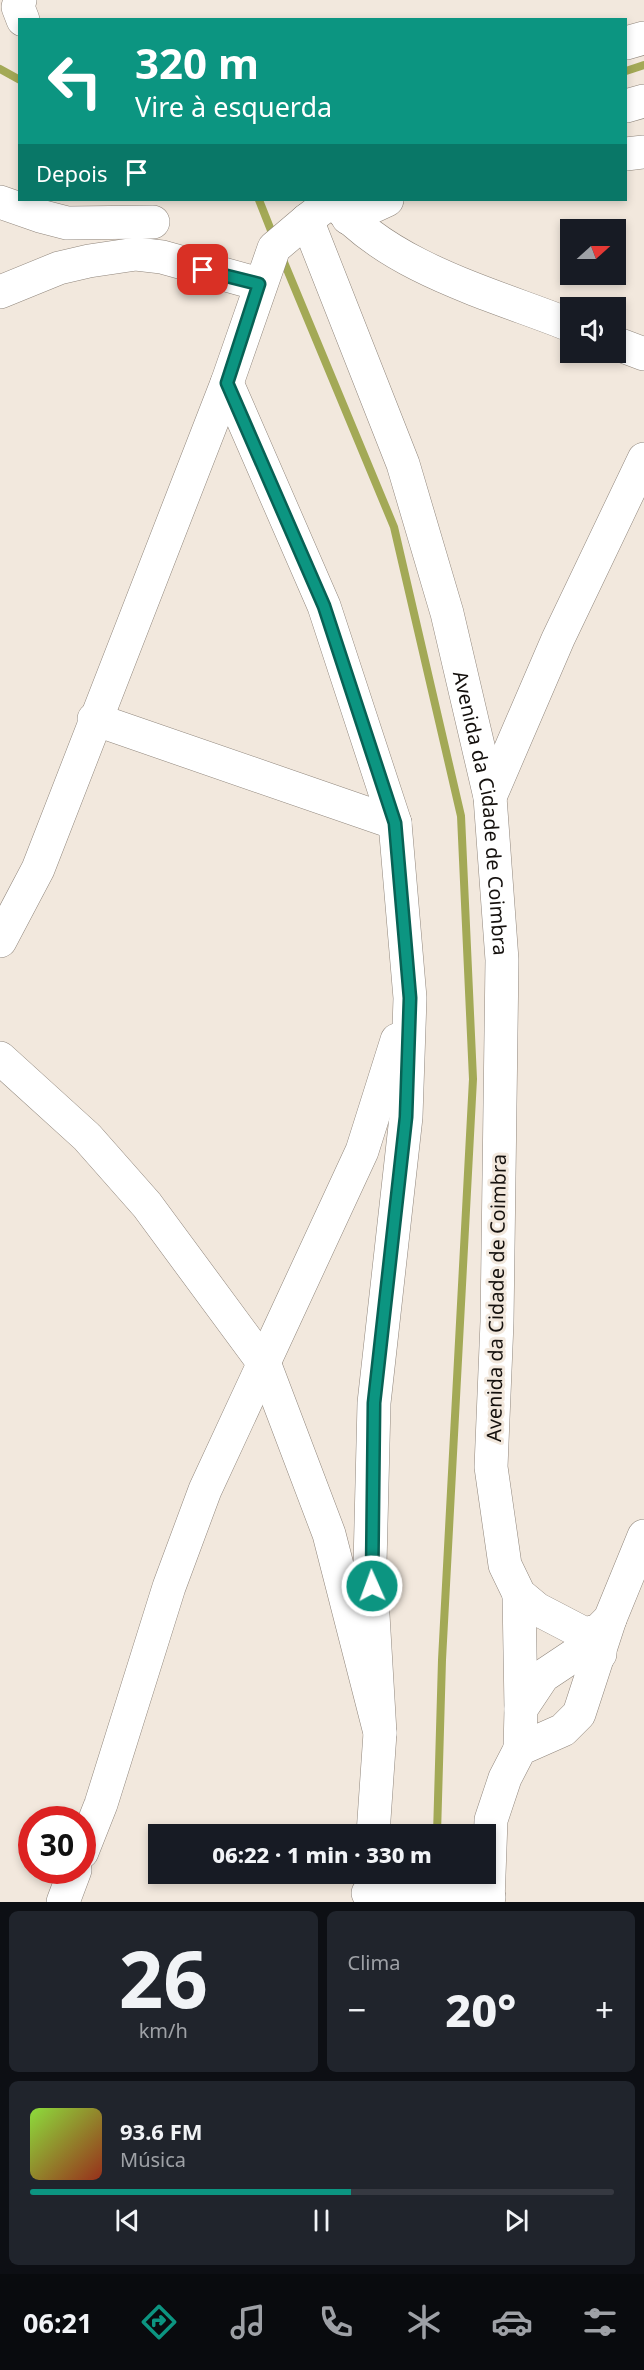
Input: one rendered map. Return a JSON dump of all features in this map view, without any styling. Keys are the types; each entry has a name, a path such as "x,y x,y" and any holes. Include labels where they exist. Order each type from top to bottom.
{"street":[{"path":"20,0 18,7 22,18"},
{"path":"627,43 644,38"},
{"path":"627,106 644,101"},
{"path":"627,154 644,152"},
{"path":"0,941 38,869 94,719 227,383 259,284 274,248 307,220 338,206 379,201"},
{"path":"0,202 67,223 155,211 150,255"},
{"path":"338,206 382,245 414,262 560,321"},
{"name":"Avenida da Cidade de Coimbra","path":"307,220 403,464 447,613 490,798 502,960 497,1322 491,1467 505,1564 519,1594"},
{"path":"0,292 58,268 136,254 150,255 259,284"},
{"path":"626,347 644,354"},
{"path":"227,383 324,606 395,823 410,998 406,1117 374,1403 370,1564 380,1733 374,1824"},
{"path":"490,798 558,639 644,459"},
{"path":"94,719 395,823"},
{"path":"96,1817 185,1544 205,1490 265,1365 362,1151 410,998"},
{"path":"0,1058 87,1137 147,1205 265,1365 328,1534 380,1733"},
{"path":"520,1749 563,1730 579,1714 610,1619 644,1536"},
{"path":"519,1594 537,1609 585,1634 599,1630 610,1619"},
{"path":"369,1890 489,1900 491,1820 505,1778 520,1749 519,1594"},
{"path":"521,1709 543,1676 573,1656 600,1654"},
{"path":"63,1902 70,1884"}],"waterway":[{"path":"627,71 644,65"},
{"path":"0,69 18,79"},
{"path":"259,201 274,238"},
{"path":"281,255 394,527 461,816 473,1079 442,1660 437,1824"},
{"path":"435,1884 435,1890"}],"route":[{"path":"203,270 259,284 227,383 324,606 353,688 395,823 410,998 406,1117 374,1403 370,1564 372,1586"}]}
